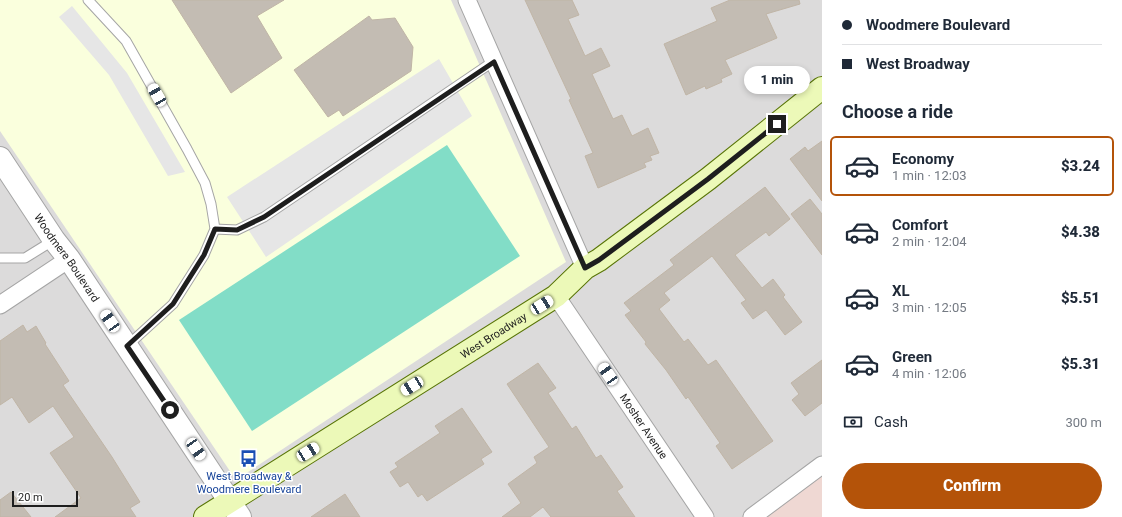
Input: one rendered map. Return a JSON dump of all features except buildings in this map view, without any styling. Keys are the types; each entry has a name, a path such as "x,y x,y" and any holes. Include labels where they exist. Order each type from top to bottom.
{"main road":[{"name":"West Broadway","path":"205,517 235,509 556,296 585,268 599,260 708,179 822,88"}],"street":[{"path":"467,0 585,268"},
{"name":"Woodmere Boulevard","path":"0,158 235,509"},
{"path":"0,305 69,259"},
{"name":"Mosher Avenue","path":"556,296 705,517"},
{"path":"752,517 822,465"}],"lane":[{"path":"88,0 126,41 183,142 205,183 211,204 215,229 204,255 173,304 127,346"},
{"path":"215,229 237,230 264,217 494,62"},
{"path":"0,258 26,258 54,240"}],"shaded area":[{"path":"0,0 822,0 822,517 0,517"},
{"path":"0,0 451,0 566,262 236,480 0,131"},
{"path":"72,6 127,73 185,172 168,176 109,75 59,17"},
{"path":"439,59 472,116 266,257 227,197"},
{"path":"822,460 822,517 742,517"}],"green space":[{"path":"447,145 520,256 252,431 179,320"}],"place":[{"name":"West Broadway & Woodmere Boulevard","path":"249,458"}],"route":[{"path":"170,410 127,346 173,304 204,255 215,229 237,230 264,217 494,62 585,268 599,260 708,179 777,124"}]}
